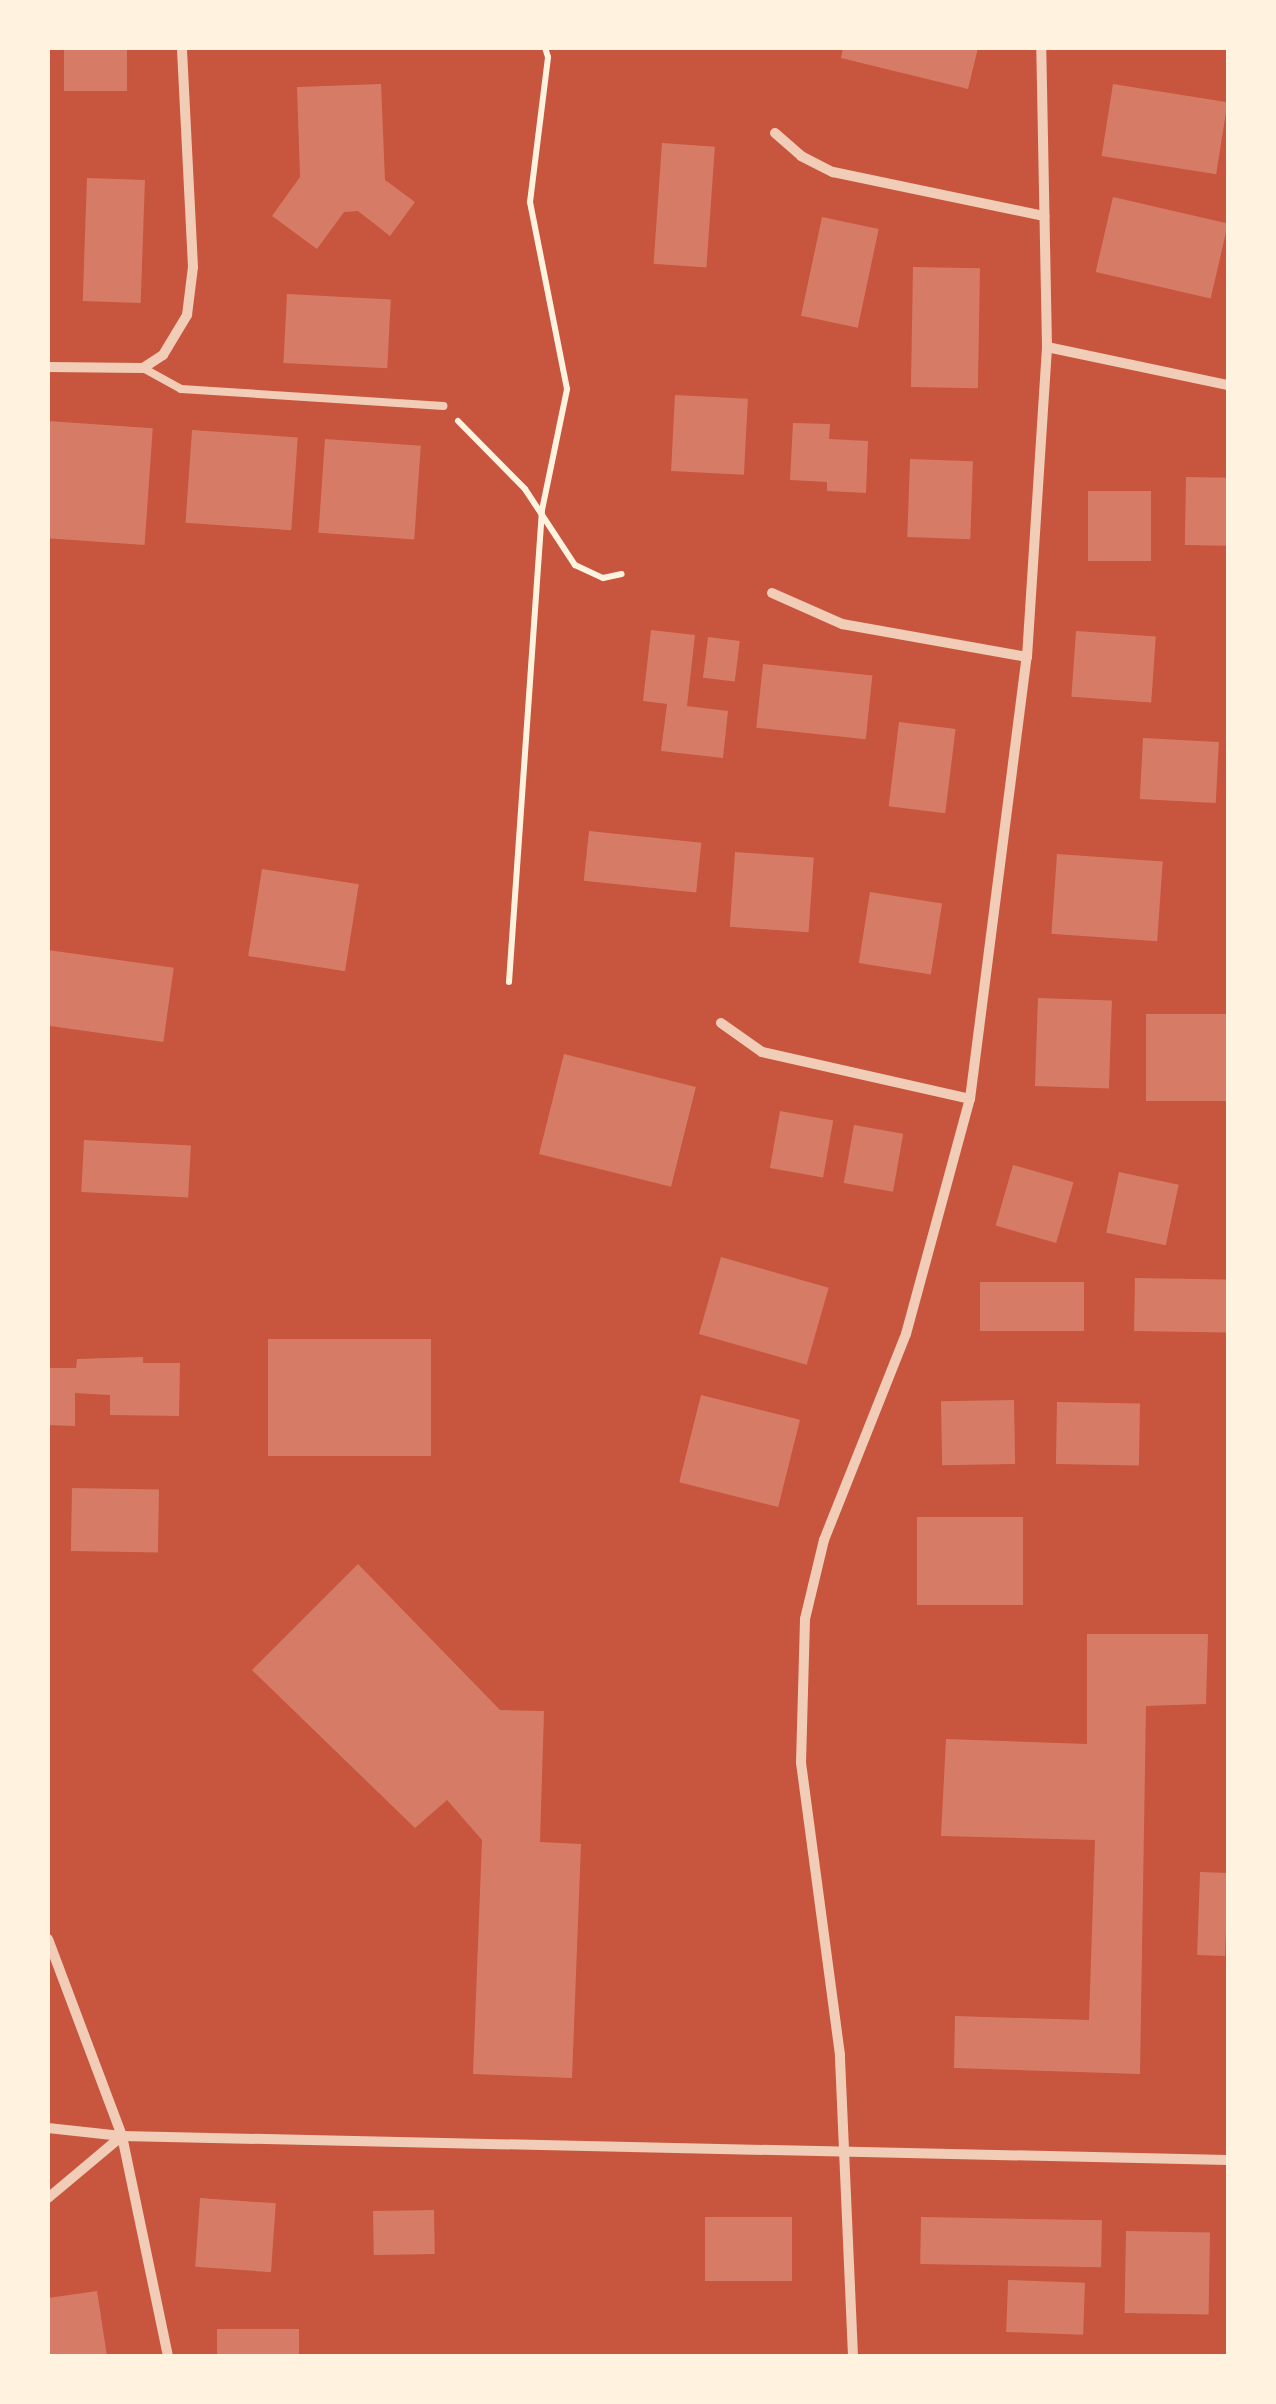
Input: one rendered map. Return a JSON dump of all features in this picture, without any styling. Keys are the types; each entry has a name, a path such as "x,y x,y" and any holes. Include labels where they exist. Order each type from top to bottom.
{"street":[{"path":"48,367 143,368 163,355 187,316 193,267 182,48"},
{"path":"853,2356 840,2055 801,1763 804,1619 824,1540 906,1334 970,1099 1027,657 1048,347 1041,48"},
{"path":"775,134 801,156 833,172 1044,216"},
{"path":"1048,347 1228,384"},
{"path":"772,593 842,624 1027,657"},
{"path":"722,1023 762,1052 970,1099"},
{"path":"48,1940 122,2136 168,2356"},
{"path":"48,2128 122,2136 1228,2160"},
{"path":"48,2198 122,2136"}],"lane":[{"path":"143,368 182,389 443,406"}],"path":[{"path":"510,982 542,510 567,389 530,202 548,57 545,48"},
{"path":"443,406 542,510 575,565 603,578 622,574"}],"building":[{"path":"64,48 127,48 127,91 64,91"},
{"path":"843,48 978,48 968,89 841,58"},
{"path":"381,84 385,180 415,202 390,236 358,211 344,212 317,249 272,216 300,177 297,87"},
{"path":"1113,84 1228,102 1216,174 1102,156"},
{"path":"662,143 715,147 706,267 654,264"},
{"path":"87,178 145,180 141,303 83,301"},
{"path":"1113,197 1228,224 1211,299 1096,272"},
{"path":"822,217 879,229 858,328 801,316"},
{"path":"913,267 980,268 978,388 911,387"},
{"path":"287,294 391,299 387,368 283,363"},
{"path":"675,395 748,399 744,475 671,471"},
{"path":"48,421 153,428 145,545 48,538"},
{"path":"793,423 830,424 829,439 868,441 866,493 827,491 827,482 790,480"},
{"path":"192,430 298,437 291,530 186,523"},
{"path":"325,439 421,446 414,539 318,533"},
{"path":"910,459 973,461 970,539 907,537"},
{"path":"1186,477 1228,478 1227,546 1185,545"},
{"path":"1088,491 1151,491 1151,561 1088,561"},
{"path":"651,630 695,635 687,706 728,711 723,758 661,751 667,704 643,701"},
{"path":"1076,631 1156,637 1151,702 1071,697"},
{"path":"708,637 740,641 735,682 703,678"},
{"path":"763,664 872,675 866,739 756,728"},
{"path":"899,722 956,729 945,813 889,806"},
{"path":"1143,738 1219,742 1216,803 1140,799"},
{"path":"589,831 701,843 696,893 584,881"},
{"path":"735,852 814,858 809,932 730,927"},
{"path":"1057,854 1163,861 1157,941 1051,934"},
{"path":"262,869 359,884 345,971 248,956"},
{"path":"870,892 942,903 931,975 859,963"},
{"path":"48,950 174,968 163,1042 48,1026"},
{"path":"1038,998 1112,1001 1109,1089 1035,1086"},
{"path":"1146,1014 1228,1014 1228,1101 1146,1101"},
{"path":"564,1054 696,1087 671,1187 539,1154"},
{"path":"780,1111 833,1120 823,1177 770,1168"},
{"path":"854,1125 903,1134 893,1192 844,1183"},
{"path":"84,1140 191,1146 188,1198 81,1192"},
{"path":"1013,1165 1074,1182 1056,1243 996,1226"},
{"path":"1119,1172 1179,1185 1166,1245 1106,1233"},
{"path":"721,1257 829,1288 807,1365 699,1334"},
{"path":"1135,1278 1228,1280 1227,1333 1134,1331"},
{"path":"980,1282 1084,1282 1084,1331 980,1331"},
{"path":"268,1339 431,1339 431,1456 268,1456"},
{"path":"143,1357 143,1363 180,1363 179,1416 110,1415 110,1395 75,1393 75,1426 48,1425 48,1368 76,1368 77,1359"},
{"path":"701,1395 800,1420 778,1507 679,1482"},
{"path":"1014,1400 1015,1464 942,1465 941,1401"},
{"path":"1057,1402 1140,1403 1139,1465 1056,1464"},
{"path":"72,1488 159,1490 158,1553 71,1551"},
{"path":"917,1517 1023,1517 1023,1605 917,1605"},
{"path":"358,1564 500,1710 544,1711 540,1842 581,1844 572,2078 473,2074 482,1840 447,1800 415,1828 252,1670"},
{"path":"1087,1634 1208,1634 1206,1704 1146,1706 1140,2074 954,2068 955,2016 1089,2020 1095,1840 941,1836 946,1739 1087,1744"},
{"path":"1200,1872 1228,1873 1225,1956 1197,1955"},
{"path":"200,2198 276,2203 271,2272 195,2267"},
{"path":"434,2210 435,2254 374,2255 373,2211"},
{"path":"705,2217 792,2217 792,2281 705,2281"},
{"path":"921,2217 1102,2220 1101,2267 920,2264"},
{"path":"1126,2231 1210,2232 1209,2314 1125,2313"},
{"path":"1008,2280 1085,2283 1083,2335 1006,2332"},
{"path":"97,2291 107,2356 48,2356 48,2298"},
{"path":"217,2329 299,2329 299,2356 217,2356"}]}
